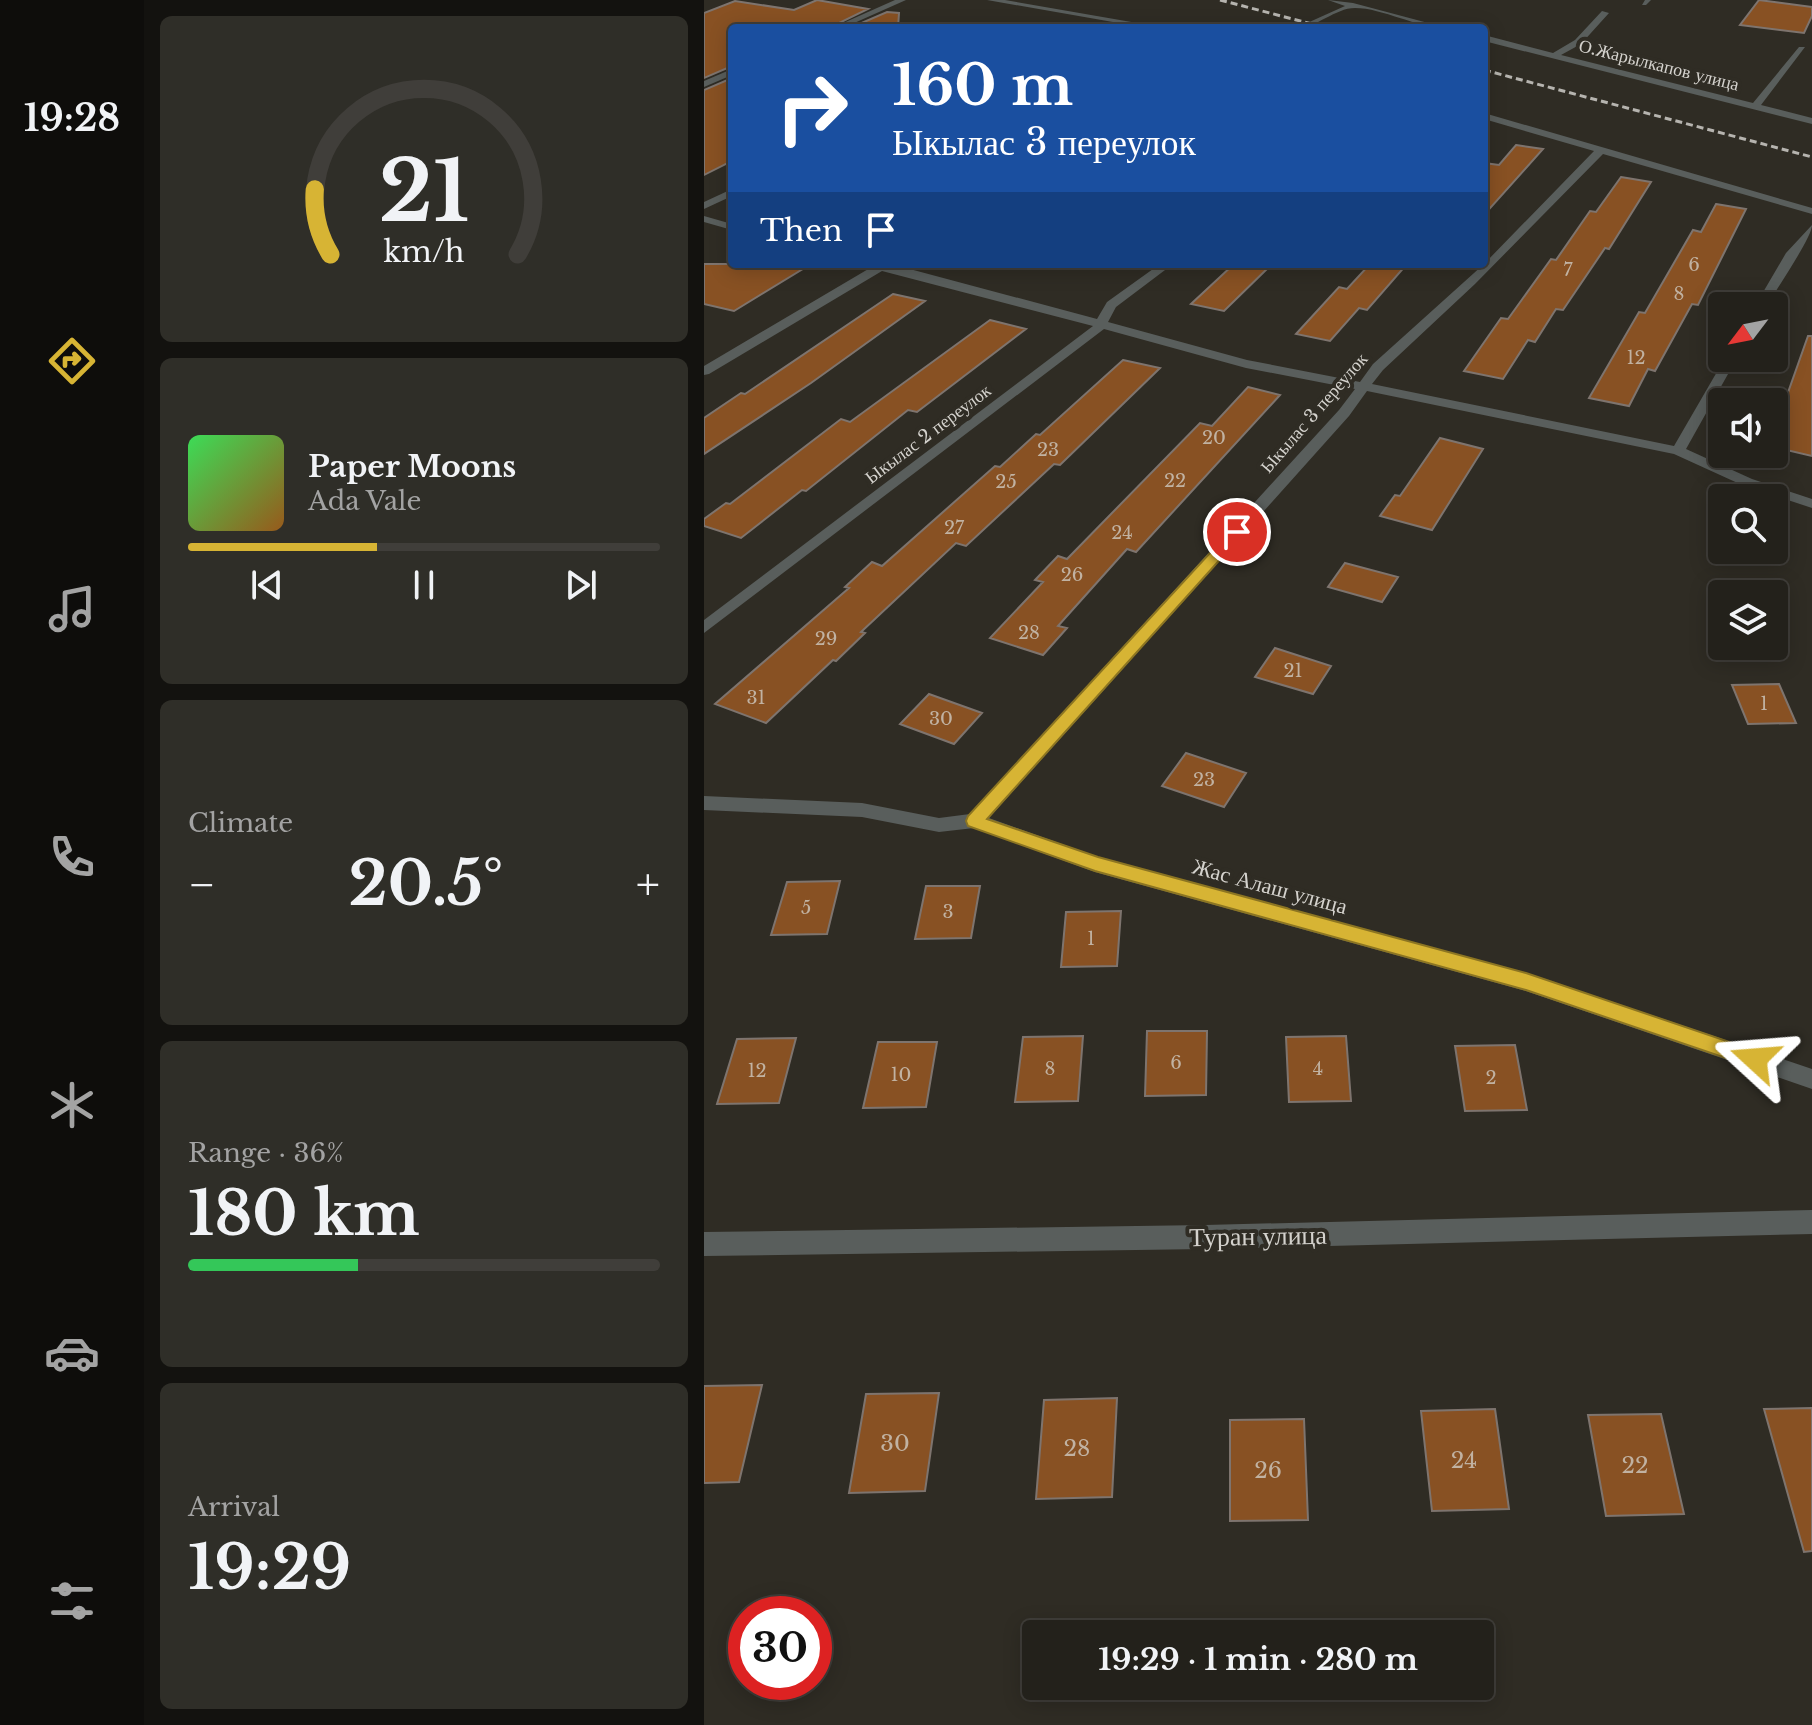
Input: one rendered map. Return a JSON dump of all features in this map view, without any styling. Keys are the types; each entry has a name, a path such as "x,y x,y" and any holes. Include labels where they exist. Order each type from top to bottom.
{"street":[{"path":"845,24 902,0"},
{"path":"991,0 1140,24"},
{"path":"1332,0 1427,24"},
{"path":"1309,24 1353,5"},
{"name":"О.Жарылкапов улица","path":"1553,56 1578,42 1605,13"},
{"path":"1080,24 1095,16"},
{"name":"О.Жарылкапов улица","path":"1488,39 1812,121"},
{"name":"О.Жарылкапов улица","path":"1756,106 1802,49"},
{"path":"704,84 728,74"},
{"path":"1488,117 1812,211"},
{"name":"Ыкылас 3 переулок","path":"1488,264 1601,150"},
{"path":"704,206 728,194"},
{"path":"704,219 728,226"},
{"path":"1769,292 1790,255 1812,228"},
{"path":"704,371 873,268"},
{"path":"890,268 1246,364 1517,416 1678,451 1747,482 1812,504"},
{"name":"Ыкылас 2 переулок","path":"704,628 1100,326 1111,305 1162,268"},
{"name":"Ыкылас 3 переулок","path":"975,821 1344,413 1378,367 1484,268"},
{"path":"1678,451 1723,372"},
{"name":"Жас Алаш улица","path":"704,803 862,810 939,825 975,821 1095,864 1526,982 1812,1079"},
{"name":"Туран улица","path":"704,1244 1205,1237 1812,1222"}],"building":[{"path":"817,0 868,9 837,24 728,24 728,68 704,78 704,13 735,1 794,10"},
{"path":"1759,0 1812,7 1812,16 1804,33 1740,25"},
{"path":"887,12 899,13 898,24 859,24"},
{"path":"728,80 728,163 704,175 704,90"},
{"path":"1516,145 1543,149 1488,211 1488,164 1499,165"},
{"path":"1621,177 1651,182 1609,249 1605,248 1563,310 1556,309 1535,342 1528,340 1503,379 1464,371 1501,318 1508,319 1551,259 1556,260 1590,211 1596,212"},
{"path":"1716,204 1746,209 1698,305 1692,304 1655,371 1648,369 1629,406 1589,398 1639,312 1645,313 1693,230 1701,232"},
{"path":"704,264 728,264 728,268 804,268 734,311 704,304"},
{"path":"1230,268 1268,268 1224,311 1191,304"},
{"path":"1366,268 1404,268 1367,310 1359,308 1330,341 1296,334 1339,287 1347,289"},
{"path":"893,294 925,301 811,383 704,454 704,418 741,393 745,394"},
{"path":"990,320 1026,329 917,412 908,410 741,538 704,526 704,519 726,503 730,504 841,419 850,422"},
{"path":"1808,336 1812,336 1812,456 1788,450 1788,392"},
{"path":"1123,360 1160,368 1060,465 1054,464 966,546 956,543 861,632 865,633 836,661 833,660 766,723 715,704 849,588 845,587 872,562 882,566 995,466 1000,467 1036,434 1040,435"},
{"path":"1248,387 1280,395 1136,552 1127,549 1058,626 1067,628 1043,655 990,638 1043,582 1035,580 1058,556 1067,559 1200,423 1212,426"},
{"path":"1440,438 1483,449 1432,530 1380,516 1395,495 1400,496"},
{"path":"1345,563 1398,577 1382,602 1328,587"},
{"path":"1275,648 1331,666 1313,694 1255,677"},
{"path":"1779,684 1796,723 1748,724 1732,685"},
{"path":"929,694 982,713 954,744 900,724"},
{"path":"1186,753 1246,773 1224,807 1162,786"},
{"path":"840,881 827,934 771,935 787,882"},
{"path":"926,886 980,886 971,938 915,939"},
{"path":"1121,911 1117,966 1061,967 1066,912"},
{"path":"1147,1031 1207,1031 1206,1095 1145,1096"},
{"path":"1083,1036 1078,1101 1015,1102 1023,1037"},
{"path":"1346,1036 1351,1101 1289,1102 1286,1037"},
{"path":"796,1038 779,1103 717,1104 737,1039"},
{"path":"878,1042 937,1042 926,1107 863,1108"},
{"path":"1515,1045 1527,1110 1465,1111 1455,1046"},
{"path":"762,1385 739,1482 704,1483 704,1386"},
{"path":"939,1393 925,1491 849,1493 866,1394"},
{"path":"1117,1398 1112,1497 1036,1499 1044,1400"},
{"path":"1812,1408 1812,1551 1804,1552 1764,1409"},
{"path":"1495,1409 1509,1509 1432,1511 1421,1411"},
{"path":"1661,1414 1684,1514 1606,1516 1588,1415"},
{"path":"1304,1419 1308,1520 1230,1521 1230,1420"}],"railway":[{"path":"1220,0 1312,24"},
{"path":"1488,71 1812,157"}],"route":[{"path":"1237,532 975,821 1095,864 1526,982 1755,1059"}]}
